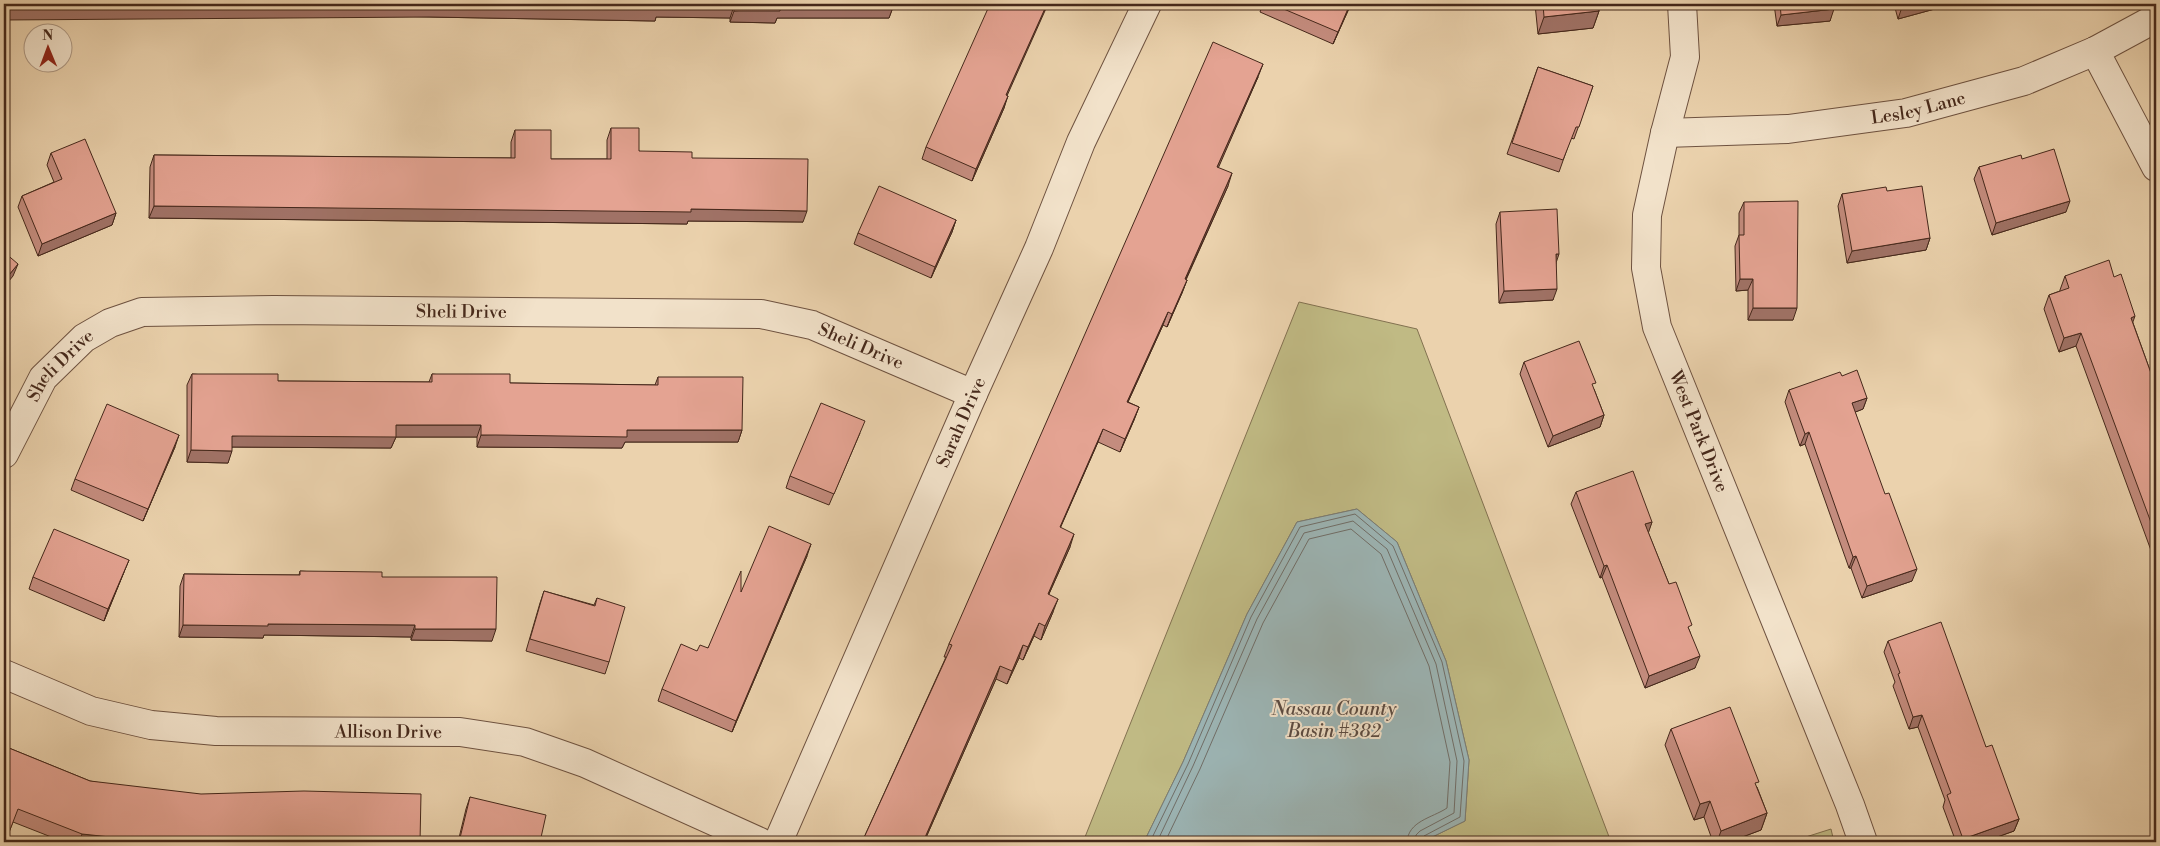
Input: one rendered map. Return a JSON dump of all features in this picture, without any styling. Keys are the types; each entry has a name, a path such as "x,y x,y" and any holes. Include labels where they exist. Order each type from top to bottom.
{"street":[{"name":"Sarah Drive","path":"778,842 973,394 1039,248 1081,142 1147,4"},
{"name":"West Park Drive","path":"1682,4 1685,57 1665,133 1647,215 1646,268 1657,327 1846,795 1863,842"},
{"name":"Lesley Lane","path":"1665,133 1788,129 1906,113 2024,81 2095,51 2156,18"},
{"path":"2095,51 2156,167"},
{"name":"Sheli Drive","path":"4,454 43,378 84,338 110,323 142,312 284,310 761,314 812,325 973,394"},
{"name":"Allison Drive","path":"4,674 91,711 151,725 216,731 460,732 525,742 585,763 760,842"}],"shaded area":[{"path":"1299,302 1417,329 1611,842 1422,842 1465,821 1469,760 1446,661 1397,542 1357,509 1297,522 1247,614 1183,762 1144,842 1083,842"},
{"path":"1831,829 1834,842 1790,842"}],"water":[{"name":"Nassau County Basin #382","path":"1357,509 1397,542 1446,661 1469,760 1465,821 1422,842 1144,842 1183,762 1247,614 1297,522"}],"building":[{"path":"4,4 893,4 893,7 780,6 780,11 734,11 734,6 659,5 659,9 434,5 4,8"},
{"path":"990,4 1047,4 1006,95 1008,96 976,169 926,147"},
{"path":"1272,4 1350,4 1338,32"},
{"path":"1543,4 1598,4 1599,11 1544,17"},
{"path":"1780,4 1834,4 1834,9 1781,15"},
{"path":"1901,4 1914,4 1902,7"},
{"path":"1213,42 1263,64 1217,167 1232,173 1185,279 1187,280 1172,314 1168,312 1127,402 1139,407 1125,439 1103,429 1060,527 1074,534 1048,594 1058,599 1045,626 1039,623 1028,647 1023,645 1012,671 1000,666 923,842 862,842 952,645 949,644"},
{"path":"1538,67 1593,86 1579,127 1576,127 1563,160 1512,143"},
{"path":"611,128 639,128 639,151 692,152 692,158 808,159 807,211 691,209 691,212 154,206 154,155 515,158 515,130 551,130 551,159 611,159"},
{"path":"85,139 116,213 42,244 22,196 62,179 51,153"},
{"path":"2054,149 2070,201 1996,223 1979,167 2021,155 2022,159"},
{"path":"879,186 956,220 935,267 858,233"},
{"path":"1922,186 1930,238 1852,251 1842,194 1886,187 1887,191"},
{"path":"1798,201 1797,308 1753,308 1753,279 1740,279 1739,235 1744,235 1744,202"},
{"path":"1557,209 1559,254 1556,254 1557,289 1504,291 1500,212"},
{"path":"4,252 18,264 4,281"},
{"path":"2109,260 2114,277 2121,274 2135,316 2131,318 2156,387 2156,536 2081,333 2064,338 2049,295 2069,288 2065,276"},
{"path":"1579,341 1596,383 1592,384 1604,415 1553,436 1524,362"},
{"path":"1857,370 1867,398 1852,403 1885,494 1889,493 1917,569 1867,586 1856,556 1853,557 1809,432 1805,434 1789,390 1840,372 1842,376"},
{"path":"192,374 278,374 278,381 432,382 432,374 510,374 510,383 658,385 658,377 743,377 742,430 627,430 627,437 481,435 481,425 396,425 396,437 232,436 232,451 191,450"},
{"path":"821,403 865,421 834,494 790,476"},
{"path":"107,404 179,435 148,509 75,479"},
{"path":"1633,471 1652,522 1645,524 1669,584 1676,582 1692,625 1688,627 1700,656 1649,676 1607,565 1604,566 1576,492"},
{"path":"769,526 811,544 736,721 662,689 681,644 697,651 700,645 708,648 741,571 741,592"},
{"path":"54,529 129,560 108,609 33,577"},
{"path":"300,571 382,572 382,577 497,577 496,629 415,629 415,625 183,625 184,574 300,575"},
{"path":"544,591 595,606 597,598 625,607 609,662 530,639"},
{"path":"1941,622 1986,747 1992,745 2019,819 1963,839 1947,795 1951,793 1922,715 1913,717 1888,641"},
{"path":"1730,707 1759,782 1755,783 1767,813 1721,831 1710,801 1700,804 1671,729"},
{"path":"4,746 90,781 201,794 304,791 421,794 420,842 157,842 82,834 18,809 8,835 4,833"},
{"path":"470,797 546,815 540,842 459,842"}]}
